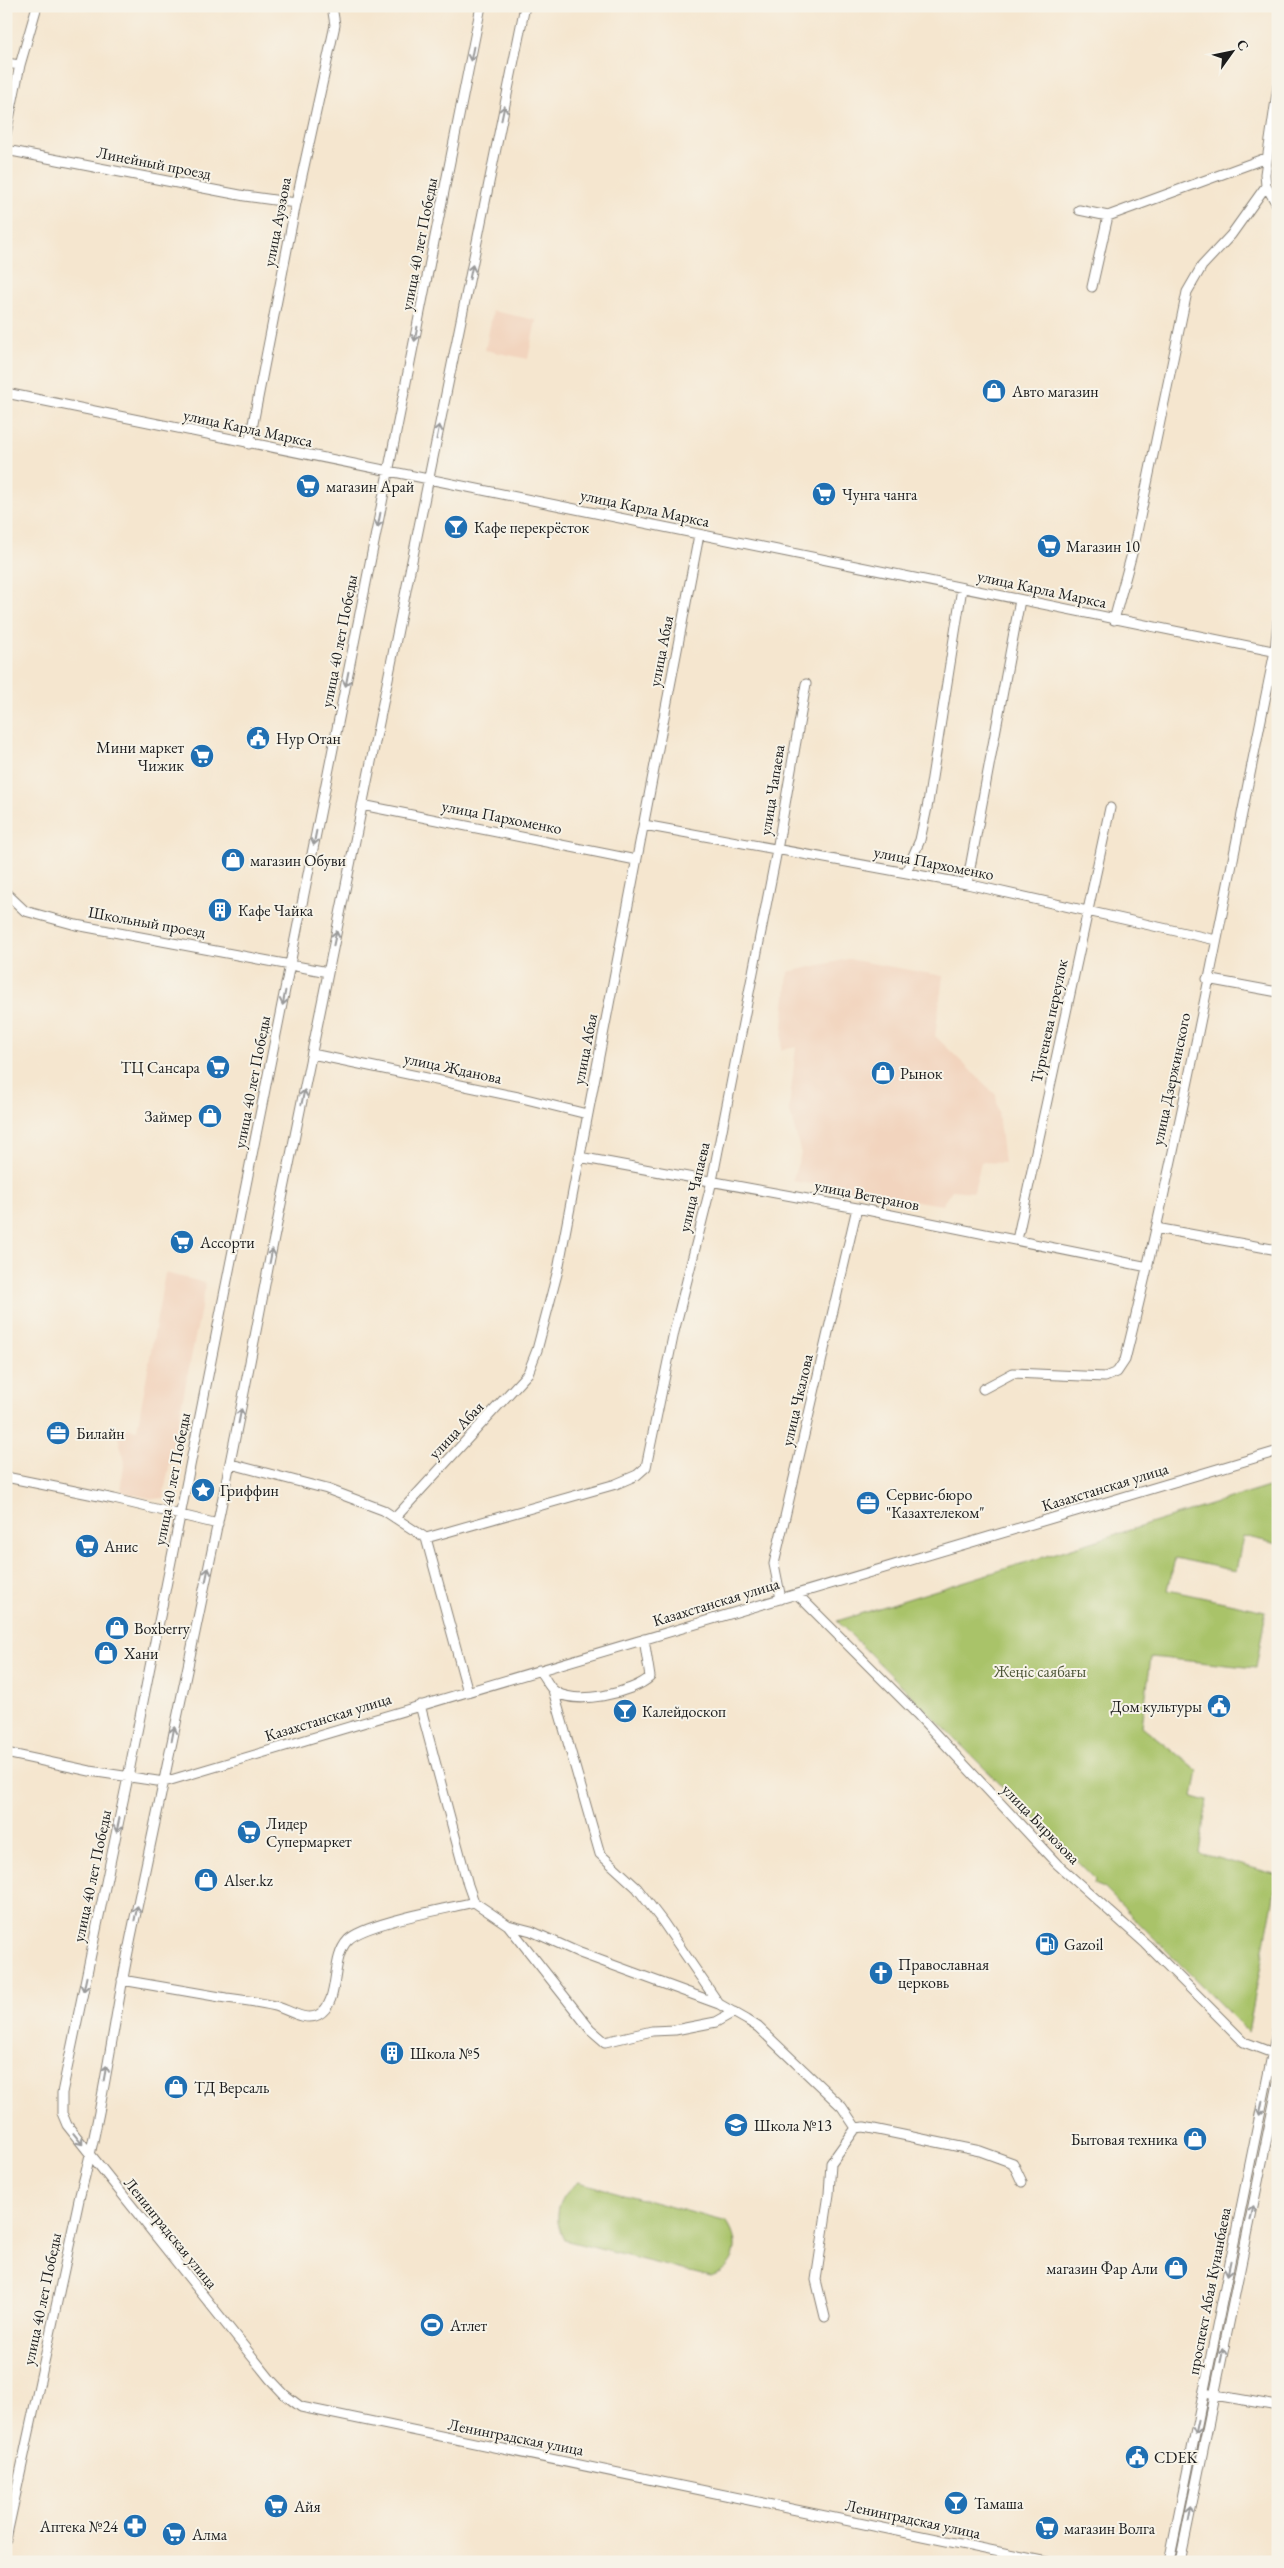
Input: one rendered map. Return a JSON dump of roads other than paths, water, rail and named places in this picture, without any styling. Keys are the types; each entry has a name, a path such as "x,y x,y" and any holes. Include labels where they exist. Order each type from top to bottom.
{"street":[{"path":"6,134 20,66 37,6"},
{"name":"улица Ауэзова","path":"249,444 296,203 335,25 332,6"},
{"name":"улица 40 лет Победы","path":"91,2155 67,2125 62,2113 62,2093 128,1777 481,6"},
{"name":"улица 40 лет Победы","path":"6,2538 80,2195 91,2155 122,1980 231,1464 328,972 525,6"},
{"path":"6,63 20,66"},
{"path":"1278,86 1266,158 1266,186 1278,206"},
{"name":"Линейный проезд","path":"6,150 245,196 296,203"},
{"path":"1079,210 1108,216 1266,158"},
{"path":"1114,620 1134,546 1187,292 1202,266 1232,235 1266,186"},
{"path":"1092,288 1108,216"},
{"name":"улица Карла Маркса","path":"6,393 1276,652"},
{"name":"улица Абая","path":"395,1518 528,1373 537,1350 558,1270 699,535"},
{"path":"906,872 920,840 928,803 962,588"},
{"path":"967,884 1020,600"},
{"name":"улица Дзержинского","path":"983,1389 1013,1373 1106,1377 1117,1372 1125,1360 1148,1267 1276,652 1278,621"},
{"name":"улица Чапаева","path":"426,1538 616,1484 637,1476 646,1467 674,1332 712,1181 777,850 806,684"},
{"name":"улица Пархоменко","path":"362,805 636,860"},
{"name":"Тургенева переулок","path":"1017,1240 1110,808"},
{"name":"улица Пархоменко","path":"644,825 967,884 1216,940"},
{"name":"Школьный проезд","path":"6,893 25,912 76,924 328,972"},
{"path":"1207,979 1278,992"},
{"name":"улица Жданова","path":"312,1054 509,1095 588,1114"},
{"name":"улица Ветеранов","path":"579,1157 857,1208 1148,1267"},
{"name":"улица Чкалова","path":"781,1598 774,1564 857,1208"},
{"path":"1156,1228 1278,1250"},
{"name":"Казахстанская улица","path":"164,1782 1278,1451"},
{"path":"231,1464 327,1489 383,1510 426,1538 468,1692"},
{"path":"6,1477 218,1524"},
{"name":"улица Бирюзова","path":"797,1594 917,1714 1057,1864 1146,1944 1244,2042 1275,2054"},
{"path":"553,1690 569,1697 592,1697 644,1683 650,1677 651,1668 644,1639"},
{"path":"540,1670 553,1690 600,1854 637,1888 719,2004"},
{"path":"420,1705 474,1902 508,1925 590,2029 605,2042 652,2031 675,2030 716,2022 734,2012"},
{"path":"6,1753 128,1777 164,1782"},
{"path":"122,1980 275,2006 303,2017 317,2016 324,2009 334,1991 339,1953 349,1939 373,1927 474,1902"},
{"path":"508,1925 531,1931 580,1953 719,2004 734,2012 758,2027 842,2107 856,2128"},
{"name":"проспект Абая Кунанбаева","path":"1169,2562 1275,2054 1278,2026"},
{"name":"проспект Абая Кунанбаева","path":"1180,2562 1278,2084"},
{"path":"825,2317 816,2280 830,2194 831,2163 856,2128 864,2127 980,2151 1013,2163 1022,2182"},
{"name":"Ленинградская улица","path":"91,2155 270,2379 284,2395 300,2406 1047,2562"},
{"path":"1204,2393 1278,2406"}],"place":[{"name":"Авто магазин","path":"994,391"},
{"name":"магазин Арай","path":"308,486"},
{"name":"Чунга чанга","path":"824,494"},
{"name":"Кафе перекрёсток","path":"456,527"},
{"name":"Магазин 10","path":"1049,546"},
{"name":"Нур Отан","path":"258,738"},
{"name":"Мини маркет Чижик","path":"202,756"},
{"name":"магазин Обуви","path":"233,860"},
{"name":"Кафе Чайка","path":"220,910"},
{"name":"ТЦ Сансара","path":"218,1067"},
{"name":"Рынок","path":"883,1073"},
{"name":"Займер","path":"210,1116"},
{"name":"Ассорти","path":"182,1242"},
{"name":"Билайн","path":"58,1433"},
{"name":"Гриффин","path":"203,1490"},
{"name":"Сервис-бюро \"Казахтелеком\"","path":"868,1503"},
{"name":"Анис","path":"87,1546"},
{"name":"Boxberry","path":"117,1628"},
{"name":"Хани","path":"106,1653"},
{"name":"Дом культуры","path":"1219,1706"},
{"name":"Калейдоскоп","path":"625,1711"},
{"name":"Лидер Супермаркет","path":"249,1832"},
{"name":"Alser.kz","path":"206,1880"},
{"name":"Gazoil","path":"1047,1944"},
{"name":"Православная церковь","path":"881,1973"},
{"name":"Школа №5","path":"392,2053"},
{"name":"ТД Версаль","path":"176,2087"},
{"name":"Школа №13","path":"736,2125"},
{"name":"Бытовая техника","path":"1195,2139"},
{"name":"магазин Фар Али","path":"1176,2268"},
{"name":"Атлет","path":"432,2325"},
{"name":"CDEK","path":"1137,2457"},
{"name":"Тамаша","path":"956,2503"},
{"name":"Айя","path":"276,2506"},
{"name":"Аптека №24","path":"135,2526"},
{"name":"магазин Волга","path":"1047,2528"},
{"name":"Алма","path":"174,2534"}],"park label":[{"name":"Жеңіс саябағы","path":"1040,1671"}]}
